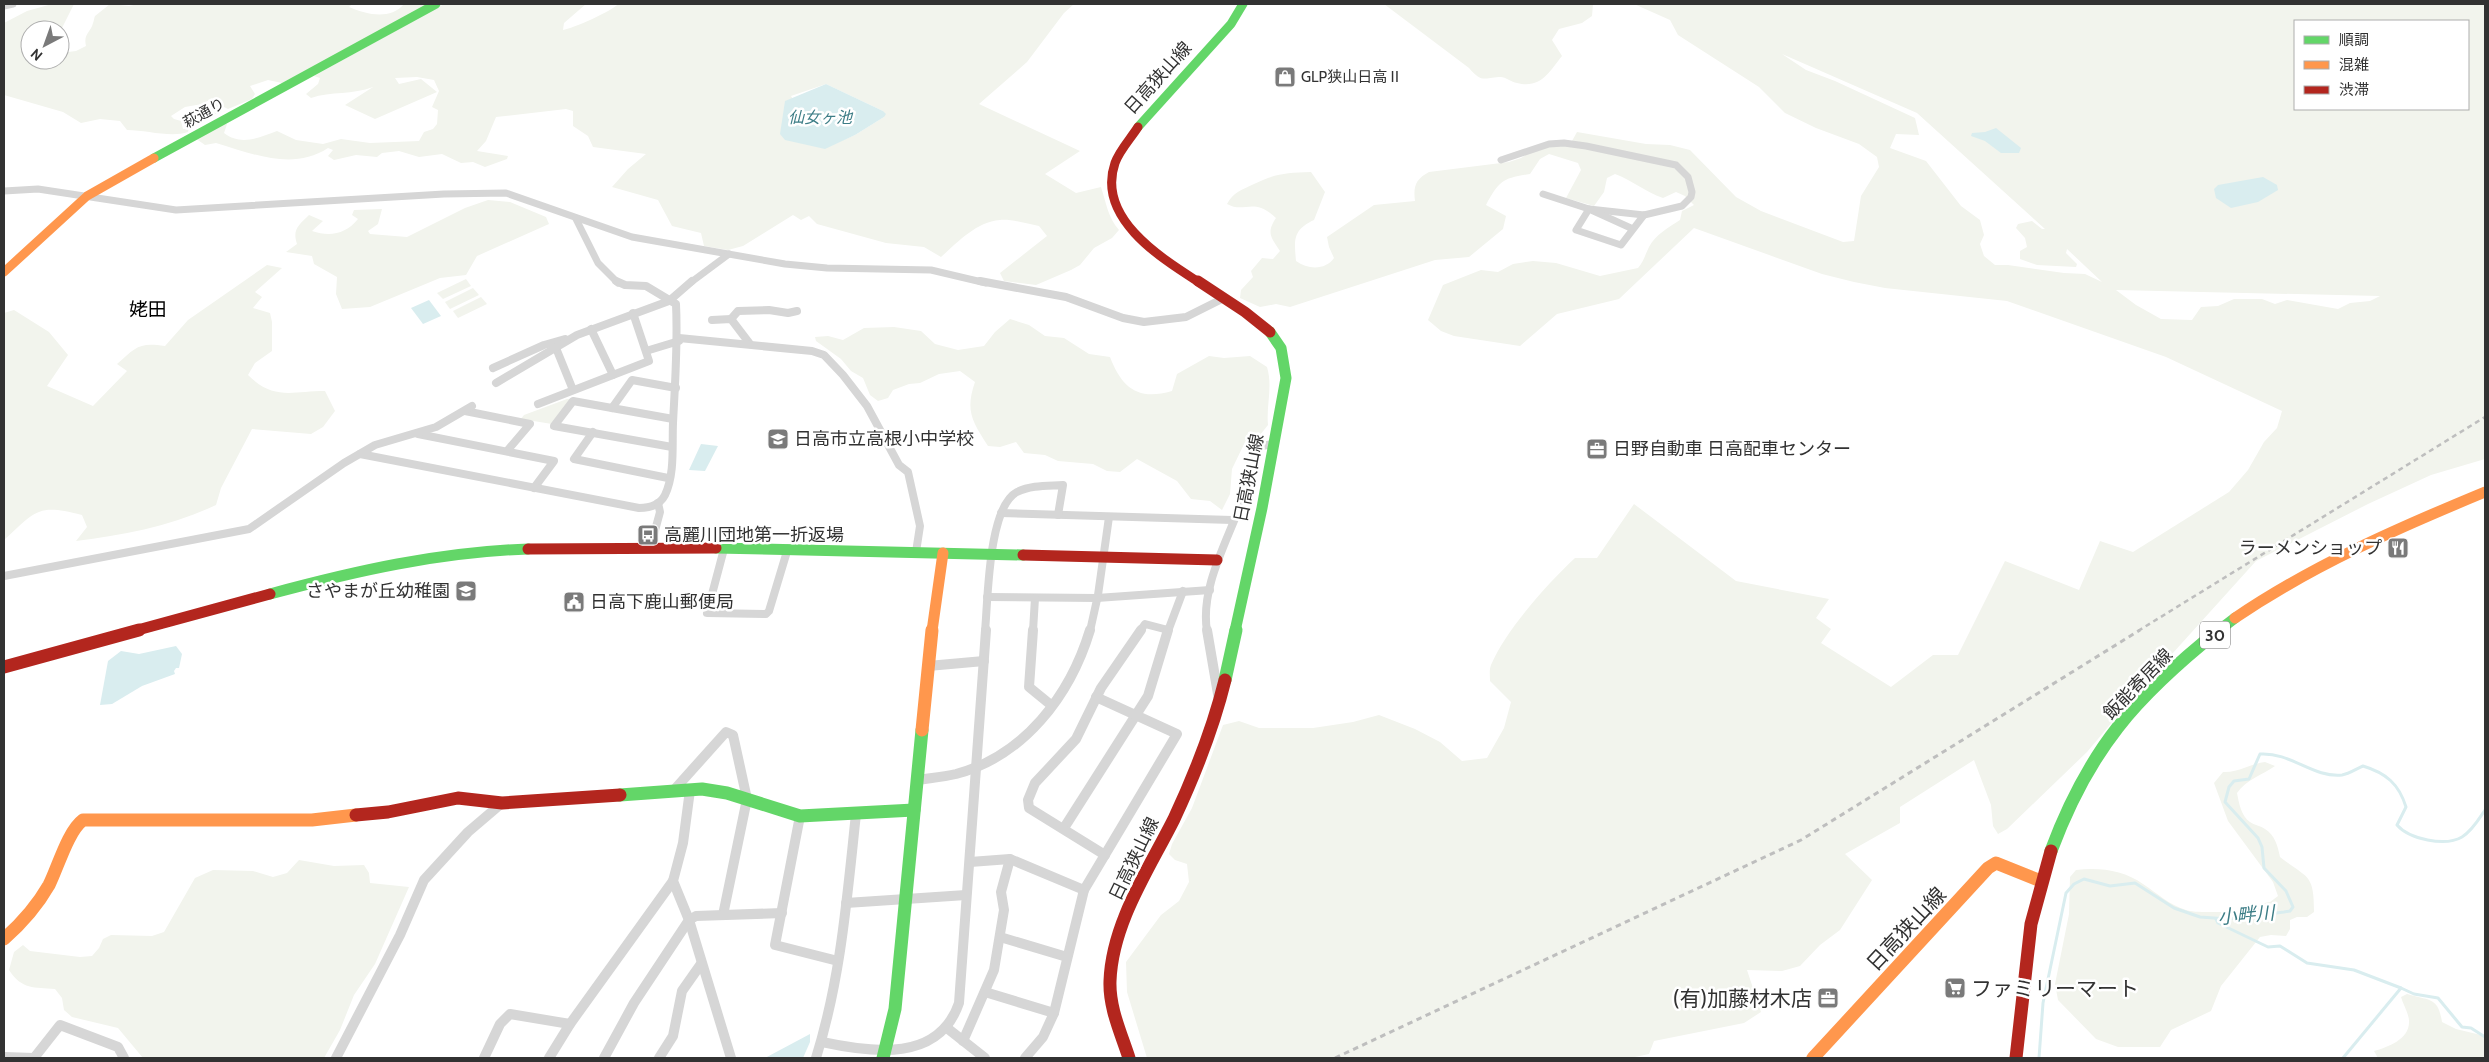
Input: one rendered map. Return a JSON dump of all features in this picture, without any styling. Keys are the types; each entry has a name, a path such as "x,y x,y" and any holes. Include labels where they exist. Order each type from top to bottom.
{"street":[{"path":"4,6 13,4"},
{"name":"萩通り","path":"4,272 86,196 436,4"},
{"name":"日高狭山線","path":"1129,1058 1114,1012 1110,981 1115,950 1125,919 1202,759 1220,705 1235,644 1286,378 1281,348 1269,331 1254,318 1158,255 1127,228 1113,203 1110,179 1117,157 1127,139 1231,24 1243,4"},
{"path":"1502,160 1536,147 1564,142 1676,165 1682,169 1692,186 1691,197 1677,208 1644,215 1617,211 1589,210"},
{"path":"4,191 38,189 166,209 184,210 424,195 506,193 632,237 785,264 818,267 931,270 1005,287 1066,297 1123,318 1144,322 1186,317 1224,298"},
{"path":"1543,194 1589,210 1633,229"},
{"path":"1589,210 1576,230 1621,244 1644,215"},
{"path":"1611,219 1617,211"},
{"path":"360,454 639,508 648,509 658,503 667,492 672,447 679,340 676,304 669,301 663,293 645,286 624,284 613,279 590,252 576,219"},
{"path":"493,368 544,345 577,335 633,312 669,301 700,274 729,254"},
{"path":"712,320 731,319 738,311 768,310 788,313 797,311"},
{"path":"538,404 649,361 633,312"},
{"path":"731,319 750,344"},
{"path":"591,329 613,375"},
{"path":"496,383 577,335"},
{"path":"646,351 679,340 750,344 812,351 824,356 843,375 867,406 900,465 908,472 920,526 916,552"},
{"path":"556,348 573,390"},
{"path":"612,408 632,380 676,388"},
{"path":"672,447 554,426 573,401 673,419"},
{"path":"4,576 239,532 255,524 344,463 375,445 416,434 468,408 530,424 507,451"},
{"path":"592,432 574,459 668,478"},
{"path":"416,434 554,461 534,488"},
{"path":"1220,705 1206,618 1210,590 1217,560 1232,520 1242,501 1252,450 1256,447 1274,444"},
{"path":"822,1042 883,1057 899,1057 918,1053 928,1047 956,1016 959,1003 970,862 991,554 1001,513 1013,493 1024,488 1063,485 1058,515"},
{"name":"飯能寄居線","path":"2016,1058 2024,979 2041,881 2062,824 2099,755 2120,724 2166,676 2230,624 2293,580 2365,542 2485,492"},
{"path":"650,549 660,512 658,503"},
{"path":"1001,513 1232,520"},
{"path":"918,780 955,774 977,766 1017,744 1051,705 1071,676 1087,640 1097,598 1109,517"},
{"path":"724,549 707,613 766,614 769,611 788,548"},
{"path":"4,667 358,570 415,558 508,549 788,548 1217,560"},
{"path":"883,1057 895,1009 928,666 943,552"},
{"path":"987,597 1097,598 1210,590"},
{"path":"1064,828 1148,696 1168,630 1183,591"},
{"path":"1035,598 1029,687 1051,705"},
{"path":"1105,855 1029,808 1027,799 1038,779 1072,745 1087,724 1096,698 1145,624 1168,630"},
{"path":"928,666 984,661"},
{"path":"1025,1058 1043,1037 1054,1013 1084,890 1176,734 1096,698"},
{"path":"674,790 726,732 733,735 747,799 723,915"},
{"path":"4,939 26,921 37,907 76,825 83,820 168,818 312,820 388,812 458,798 502,803 674,790 714,790 800,816 914,810"},
{"path":"549,1058 570,1024 673,881 683,843 690,790"},
{"path":"336,1058 400,935 424,880 468,832 502,803"},
{"path":"816,1058 832,1003 856,814"},
{"path":"800,816 775,946 838,961"},
{"path":"970,862 1010,859 1084,890"},
{"path":"963,1041 994,970 1004,910 1001,892 1010,859"},
{"name":"日高狭山線","path":"1813,1058 1988,868 1996,863 2005,865 2041,881"},
{"path":"673,881 689,920 731,1058"},
{"path":"846,903 966,896"},
{"path":"604,1058 634,1003 689,920 696,916 782,913"},
{"path":"1000,937 1067,957"},
{"path":"660,1058 673,1036 682,991 702,964"},
{"path":"986,992 1054,1013"},
{"path":"484,1058 500,1024 510,1014 570,1024"},
{"path":"4,1057 34,1058 60,1025 118,1047 124,1058"},
{"path":"947,1028 985,1058"}],"shaded area":[{"path":"52,4 74,4 66,20 20,20 20,70 70,70 70,52 86,46 86,36 95,16 110,4 129,6 138,4 352,4 349,7 371,14 385,14 398,9 404,4 432,4 282,83 268,80 250,86 255,94 252,99 228,109 224,107 209,119 203,119 199,116 205,109 217,103 211,99 202,104 185,107 171,116 181,121 183,129 189,128 188,132 181,134 127,130 120,121 100,119 81,123 63,112 4,95 4,23 27,11"},
{"path":"444,4 586,4 564,23 563,30 592,19 618,4 1074,4 1064,13 1027,62 979,104 1080,151 1045,174 1076,193 1101,187 1110,215 1119,230 1112,238 1094,248 1080,265 1036,285 1004,281 1000,273 1047,236 1039,226 1010,220 991,222 975,229 941,257 924,247 886,243 817,224 809,216 801,220 793,215 743,246 728,250 704,246 701,233 672,226 658,200 612,187 628,169 646,154 593,147 588,136 573,126 573,111 566,109 496,117 486,141 477,151 508,156 507,159 485,167 473,162 461,163 442,154 419,157 399,151 382,153 377,157 356,155 334,160 328,156 333,150 328,148 315,155 301,158 273,158 244,152 216,143 205,145 195,138 223,122 227,124 224,133 230,137 243,140 250,140 277,131 296,140 323,144 341,139 370,143 419,141 424,132 433,129 437,124 438,110 432,107 439,91 434,80 417,77 395,78 399,84 421,79 437,92 375,119 345,105 373,87 311,98 306,94 318,84 320,78 314,76","holes":["826,84 883,111 884,117 855,135 825,148 791,96"]},
{"path":"1384,4 1593,4 1592,16 1582,23 1559,29 1552,40 1562,56 1544,78 1532,84 1525,84 1501,77 1480,78"},
{"path":"1634,4 2485,4 2485,459 2431,475 2368,504 2256,561 2135,695 2087,752 2007,829 1998,834 1993,826 1991,805 1974,760 1900,807 1900,823 1845,854 1872,880 1840,930 1820,945 1800,966 1782,971 1747,970 1761,1012 1744,1023 1654,1041 1649,1054 1630,1058 1147,1058 1127,992 1126,962 1161,915 1179,901 1189,882 1187,864 1175,860 1169,854 1172,844 1192,808 1223,725 1239,721 1259,728 1313,728 1353,722 1379,715 1415,729 1440,742 1462,761 1487,758 1504,728 1511,702 1490,681 1490,667 1498,651 1528,608 1575,558 1597,558 1634,504 1736,581 1829,599 1816,618 1831,629 1821,643 1891,687 1933,655 1958,655 2005,561 2079,590 2100,541 2133,552 2229,492 2248,470 2264,442 2277,428 2282,411 2166,357 2007,301 1885,288 1854,282 1822,274 1694,228 1619,299 1557,314 1520,346 1454,336 1441,331 1428,320 1443,285 1481,270 1498,272 1513,264 1533,261 1556,263 1600,276 1638,268 1655,239 1680,220 1682,211 1694,205 1685,196 1676,192 1663,198 1615,174 1607,178 1604,192 1594,206 1566,198 1581,170 1578,163 1549,154 1540,159 1530,174 1508,179 1495,191 1486,205 1506,216 1503,229 1469,257 1435,260 1290,307 1276,304 1260,307 1240,298 1241,290 1253,277 1251,271 1262,258 1273,259 1280,251 1270,231 1276,218 1261,208 1233,207 1227,204 1235,194 1262,180 1288,173 1311,172 1325,192 1314,220 1302,228 1295,241 1296,261 1306,266 1322,267 1334,258 1327,237 1374,205 1415,201 1416,183 1429,172 1509,162 1521,158 1545,142 1572,141 1577,132 1646,144 1670,145 1690,150 1736,197 1761,211 1843,242 1854,241 1861,196 1879,167 1877,157 1859,144 1816,128 1785,113 1759,87 1678,35 1670,20","holes":["1782,54 1917,113 2045,229 2042,229 2032,221 2018,224 2016,228 2025,238 2027,247 2020,251 2020,259 2037,265 2076,267 2077,264 2066,253 2067,249 2102,282 2085,274 1995,265 1984,256 1980,244 1984,235 1980,220 1961,206 1926,161 1890,148 1896,134 1919,135 1915,118 1835,81 1806,70","2116,290 2380,296 2370,301 2350,303 2338,309 2287,300 2275,304 2262,299 2234,299 2218,306 2201,307 2192,320 2161,319 2136,305"]},
{"path":"488,200 510,202 546,217 549,224 477,256 466,275 440,278 370,307 342,309 336,294 337,277 314,264 312,256 286,252 297,244 296,231 309,215 323,221 312,231 331,234 343,231 358,219 352,215 354,210 382,209 378,224 368,231 370,234 407,237 465,208"},
{"path":"267,265 282,268 255,292 262,297 253,308 270,313 272,322 272,351 255,363 248,375 266,388 284,393 325,391 335,411 323,427 311,434 252,429 221,488 216,505 182,519 130,533 76,541 87,527 82,515 67,511 46,510 31,516 4,540 4,313 14,310 49,332 68,355 47,386 93,406 127,371 117,364 129,353 143,345 165,346 188,320"},
{"path":"466,279 471,286 443,299 437,293"},
{"path":"473,288 479,295 450,309 445,302"},
{"path":"481,297 487,304 458,318 453,311"},
{"path":"1010,319 1029,325 1045,336 1064,338 1089,354 1110,357 1120,377 1126,384 1141,393 1160,394 1172,391 1177,374 1209,356 1224,358 1250,356 1267,367 1269,374 1268,425 1260,435 1246,440 1232,469 1230,494 1222,510 1210,501 1191,499 1177,481 1137,459 1120,472 1107,471 1093,464 1058,461 1045,455 1024,453 1016,442 1000,447 988,446 974,422 970,408 975,382 960,371 939,374 920,383 909,384 893,390 888,398 878,401 870,395 863,378 851,371 841,359 816,341 815,337 828,336 843,340 864,328 894,327 921,331 935,344 958,350 984,346 995,332"},
{"path":"571,399 552,424 521,419 524,415"},
{"path":"2265,762 2275,766 2250,781 2237,793 2241,809 2247,819 2271,834 2277,845 2280,857 2308,878 2313,890 2314,912 2307,917 2297,917 2290,920 2290,929 2286,936 2271,935 2260,937 2221,986 2211,1011 2171,1030 2160,1047 2118,1047 2096,1039 2058,1000 2055,984 2069,914 2070,877 2076,870 2085,869 2102,869 2128,875 2174,905 2191,911 2252,911 2254,905 2270,902 2278,896 2273,882 2228,821 2214,783 2223,772"},
{"path":"299,860 334,866 364,865 369,873 370,883 409,887 375,964 354,995 340,1030 324,1058 143,1058 118,1028 72,1017 64,1010 62,998 55,989 24,984 9,970 14,952 23,945 30,951 80,957 92,956 99,948 103,939 111,935 152,936 164,932 195,878 213,870 253,871 273,877 287,873"},
{"path":"2407,994 2427,999 2435,1004 2442,1022 2456,1029 2485,1036 2485,1058 2378,1058 2374,1051 2397,1041 2406,1033 2409,1018 2401,997"}],"water":[{"name":"仙女ヶ池","path":"826,84 886,114 855,135 825,149 785,140 780,134 785,101"},
{"path":"1996,128 2021,148 2019,153 2001,153 1985,141 1971,136 1972,133 1985,132"},
{"path":"2263,177 2277,185 2278,190 2258,202 2231,208 2216,198 2214,189 2218,185"},
{"path":"429,300 441,316 423,324 411,308"},
{"path":"701,444 718,446 705,471 689,470"},
{"path":"176,646 182,654 179,668 176,668 174,671 175,674 142,686 112,704 100,705 108,661 121,651 139,654"},
{"path":"810,1034 810,1042 803,1058 765,1058"}],"waterway":[{"name":"小畔川","path":"2039,1058 2043,1003 2066,893 2074,884 2084,879 2110,886 2135,883 2174,908 2200,917 2228,919 2290,911 2293,907 2286,891 2264,868 2262,847 2258,838 2225,802 2229,787 2234,781 2249,779 2260,754 2282,757 2321,773 2331,775 2350,773 2363,766 2378,772 2385,776 2400,792 2406,807 2397,825 2418,838 2437,841 2455,840 2466,834 2485,810"},
{"path":"2216,919 2218,923 2268,947 2280,946 2307,963 2354,970 2401,988"},
{"path":"2343,1058 2401,988"},
{"path":"2401,988 2414,994 2438,998 2462,1027 2471,1028 2485,1037"}],"railway":[{"path":"2138,631 2485,417"},
{"path":"1335,1058 1801,840 2140,630"}],"traffic: fast":[{"path":"154,158 366,44 436,4"},
{"path":"1138,127 1231,24 1243,4"},
{"path":"1225,680 1262,508 1286,378 1281,348 1270,332"},
{"path":"716,548 1023,555"},
{"path":"270,594 334,577 429,557 495,550 528,549"},
{"path":"2051,851 2064,817 2080,784 2098,753 2119,723 2159,681 2235,618"},
{"path":"883,1058 895,1009 922,730"},
{"path":"620,795 702,789 727,793 800,816 914,810"}],"traffic: slow":[{"path":"4,272 87,196 154,158"},
{"path":"2235,618 2265,597 2326,563 2387,533 2485,492"},
{"path":"922,730 929,651 943,553"},
{"path":"4,939 17,928 39,902 48,887 76,825 83,820 312,820 356,815"},
{"path":"1813,1058 1988,868 1996,863 2041,881"}],"traffic: jam":[{"path":"1138,127 1115,163 1112,194 1125,222 1149,247 1180,270 1245,312 1270,332"},
{"path":"528,549 716,548"},
{"path":"1023,555 1217,560"},
{"path":"4,667 270,594"},
{"path":"1129,1058 1111,1000 1110,981 1114,950 1131,906 1194,774 1212,728 1225,680"},
{"path":"356,815 388,812 458,798 502,803 620,795"},
{"path":"2016,1058 2031,924 2051,851"}],"place":[{"name":"GLP狭山日高Ⅱ","path":"1285,77"},
{"name":"日高市立高根小中学校","path":"778,439"},
{"name":"日野自動車 日高配車センター","path":"1597,449"},
{"name":"高麗川団地第一折返場","path":"648,535"},
{"name":"ラーメンショップ","path":"2398,548"},
{"name":"さやまが丘幼稚園","path":"466,591"},
{"name":"日高下鹿山郵便局","path":"574,602"},
{"name":"ファミリーマート","path":"1955,988"},
{"name":"(有)加藤材木店","path":"1828,998"}],"district":[{"name":"姥田","path":"148,309"}]}
